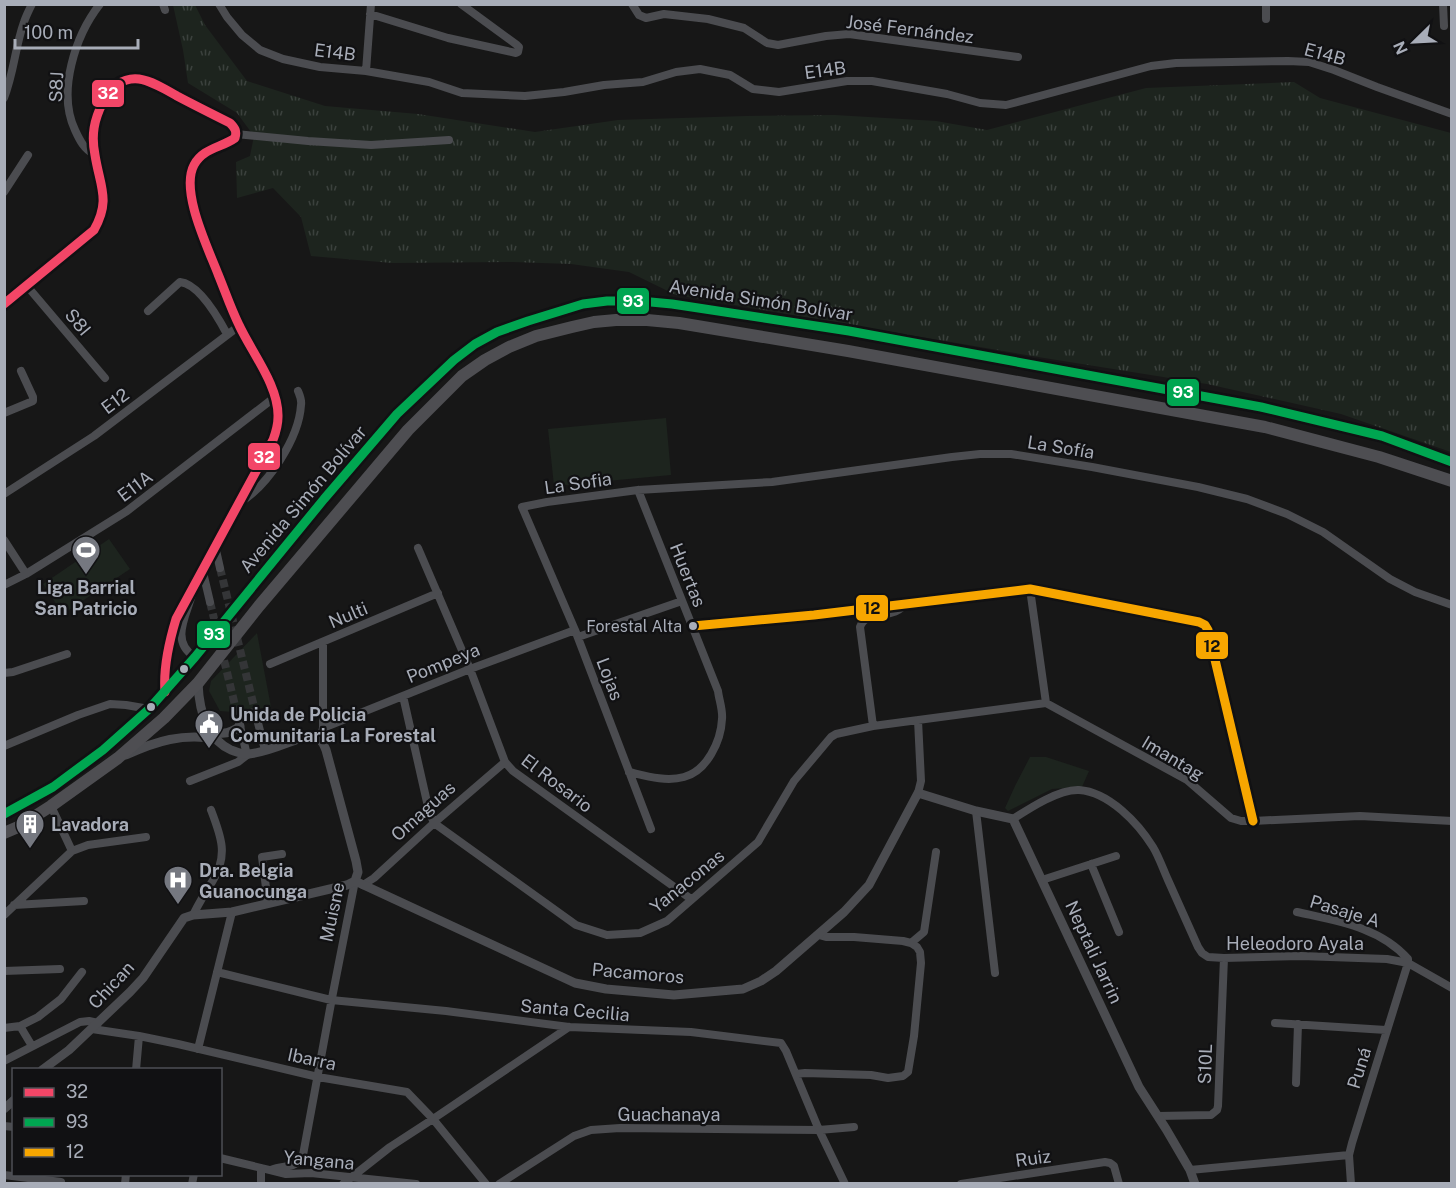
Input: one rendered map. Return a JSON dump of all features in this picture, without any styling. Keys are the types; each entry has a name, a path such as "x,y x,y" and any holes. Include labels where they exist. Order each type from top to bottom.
{"highway":[{"name":"Avenida Simón Bolívar","path":"4,814 53,787 103,750 149,709 390,422 434,377 475,344 497,332 583,304 640,301 672,304 849,331 1261,407 1382,436 1452,462"},
{"name":"Avenida Simón Bolívar","path":"4,833 51,806 118,759 164,718 198,683 408,429 462,376 509,347 536,336 594,322 616,320 680,323 1265,426 1379,457 1452,482"}],"street":[{"path":"4,98 24,21 32,4"},
{"name":"S8J","path":"4,304 94,231 101,217 104,198 95,155 87,150 76,133 66,96 71,68 80,39 100,4"},
{"name":"E14B","path":"219,4 242,35 260,50 283,59 320,67 366,71 429,82 462,93 525,96 644,82 676,72 700,69 730,75 753,89 779,92 846,81 872,81 947,94 980,103 1006,105 1151,66 1176,63 1288,61 1309,62 1334,70 1452,114"},
{"path":"366,71 371,4"},
{"path":"370,14 448,38 518,52 517,45 461,4"},
{"name":"José Fernández","path":"632,4 639,15 646,18 664,14 708,19 744,28 767,43 778,45 849,34 1018,57"},
{"path":"1266,4 1266,19"},
{"path":"1443,4 1444,26"},
{"path":"95,155 92,134 98,112 106,94 119,82 137,79 155,84 230,123 234,128 235,138 214,147 195,162 190,174 191,194 197,221 239,326 275,397 279,415 273,440 176,619 170,640 164,680 165,692"},
{"path":"236,134 371,145 449,140"},
{"path":"4,192 28,155"},
{"path":"148,311 180,282 183,282 194,289 208,304 227,334"},
{"name":"S8I","path":"27,286 105,378"},
{"name":"E12","path":"4,495 94,436 239,326"},
{"path":"4,413 33,400 21,371"},
{"path":"238,504 254,492 272,472 282,456 299,417 302,402 298,391"},
{"name":"E11A","path":"4,585 127,512 275,397"},
{"name":"La Sofía","path":"638,490 772,482 952,457 1011,454 1092,467 1246,499 1287,514 1323,532 1390,579 1415,592 1452,605"},
{"name":"La Sofia","path":"522,507 638,490"},
{"name":"Huertas","path":"629,772 654,778 681,778 692,774 703,765 717,744 723,717 718,691 638,490"},
{"name":"Lojas","path":"522,507 577,633 651,829"},
{"path":"4,540 26,574"},
{"path":"215,546 220,568"},
{"name":"El Rosario","path":"418,548 470,669 505,762 513,771 691,899"},
{"path":"202,568 210,602"},
{"path":"194,585 184,617 182,637 185,648 195,657"},
{"path":"918,720 1046,703 1030,589"},
{"path":"693,626 814,615 1030,589 1199,622 1208,630 1253,821"},
{"name":"Nulti","path":"270,664 438,593"},
{"name":"Pompeya","path":"323,728 470,669 682,601"},
{"path":"873,726 860,627 862,621 867,617 898,611 905,603"},
{"path":"190,781 238,762 247,755 307,736 320,738 323,728 323,642"},
{"path":"4,673 67,654"},
{"path":"198,683 201,712 216,739 226,747 247,755"},
{"path":"403,696 429,811 434,823"},
{"name":"Imantag","path":"1046,703 1187,780 1231,818 1253,821 1360,816 1452,821"},
{"path":"4,746 110,704 149,709"},
{"path":"257,719 265,750"},
{"name":"Yanaconas","path":"434,823 576,925 607,935 640,933 667,921 758,842 794,781 831,737 873,726 918,720"},
{"name":"Pacamoros","path":"359,883 575,983 606,989 674,995 743,988 761,981 819,935 869,885 918,793 921,781 918,720"},
{"path":"209,728 213,732 225,734 231,732 239,724"},
{"path":"239,724 247,755"},
{"path":"118,759 168,739 189,736 216,739"},
{"name":"Muisne","path":"272,1170 294,1165 303,1155 332,1000 359,883 356,861 326,750 320,738"},
{"name":"Omaguas","path":"194,915 232,912 374,878 505,762"},
{"name":"Heleodoro Ayala","path":"1013,819 1061,793 1077,790 1093,792 1108,800 1127,815 1154,849 1198,947 1208,957 1330,956 1387,959 1408,963 1452,988"},
{"path":"918,793 976,811 1013,819"},
{"path":"51,806 72,851"},
{"path":"194,915 200,900 214,880 223,854 220,834 211,810"},
{"path":"976,811 995,973"},
{"name":"Neptali Jarrin","path":"1013,819 1139,1087 1190,1170 1195,1184"},
{"path":"4,915 72,851 104,842 146,837"},
{"path":"911,943 924,932 936,852"},
{"path":"268,903 262,857 282,854"},
{"path":"1042,880 1116,856"},
{"path":"1091,864 1119,932"},
{"path":"14,905 84,901"},
{"path":"198,1049 232,912"},
{"name":"Pasaje A","path":"1297,912 1338,921 1371,932 1402,952 1408,959 1408,963"},
{"name":"Chican","path":"45,1068 69,1050 143,978 184,918 194,915"},
{"path":"796,1074 872,1075 888,1078 903,1076 908,1072 914,1036 921,963 917,947 903,941 819,935"},
{"name":"S10L","path":"1158,1116 1211,1115 1218,1106 1224,958"},
{"name":"Puná","path":"1351,1182 1350,1155 1355,1132 1408,963"},
{"path":"4,971 60,969"},
{"path":"4,1028 20,1026 38,1017 61,999 82,972"},
{"name":"Santa Cecilia","path":"217,972 332,1000 446,1011 569,1027 691,1032 781,1043 845,1184"},
{"name":"Ibarra","path":"4,1061 80,1022 89,1021 95,1026 318,1077 407,1092 433,1119 486,1184"},
{"path":"1275,1023 1386,1030"},
{"path":"1296,1083 1298,1024"},
{"path":"20,1026 32,1046"},
{"path":"343,1184 390,1147 569,1027"},
{"path":"136,1068 139,1036"},
{"name":"Guachanaya","path":"499,1184 574,1136 591,1130 620,1128 819,1130 854,1127"},
{"path":"1190,1170 1350,1155"},
{"name":"Yangana","path":"222,1158 286,1174 311,1173 416,1184"},
{"name":"Ruiz","path":"961,1184 1110,1163 1114,1166 1119,1184"},
{"path":"261,1168 261,1184"},
{"path":"1032,1173 1033,1184"},
{"path":"12,1176 61,1182"},
{"path":"1351,1182 1359,1184"}],"green space":[{"path":"173,5 195,5 205,25 247,81 325,106 418,114 535,132 618,120 834,115 936,121 987,130 1146,88 1294,82 1320,98 1451,133 1451,452 1341,414 1207,384 676,295 629,272 571,264 392,263 311,256 301,217 273,188 237,198 236,162 250,156 254,136 237,113 188,83"},
{"path":"666,418 671,475 554,486 548,429"},
{"name":"Liga Barrial San Patricio","path":"109,539 130,569 63,614 43,584"},
{"path":"257,633 271,707 232,712 220,711 209,691 211,681"},
{"path":"1030,757 1046,757 1089,771 1082,787 1052,789 1008,811 1005,808"}],"tunnel":[{"path":"220,568 257,719"},
{"path":"210,602 239,722"}],"transit line":[{"name":"32","path":"4,304 94,230 103,202 93,141 94,128 97,115 106,97 117,84 133,79 149,82 233,126 236,131 235,138 198,159 191,176 190,189 202,235 231,306 244,336 270,382 277,405 278,423 273,440 176,619 167,655 165,692"},
{"name":"93","path":"4,814 53,787 103,750 149,709 397,414 454,360 475,344 497,332 583,304 607,301 672,304 849,331 1261,407 1382,436 1452,462"},
{"name":"12","path":"693,626 814,615 1030,589 1199,622 1208,630 1253,821"}],"place":[{"name":"Liga Barrial San Patricio","path":"86,576"},
{"name":"Forestal Alta","path":"693,626"},
{"name":"Unida de Policia Comunitaria La Forestal","path":"209,750"},
{"name":"Lavadora","path":"30,850"},
{"name":"Dra. Belgia Guanocunga","path":"178,906"}]}
